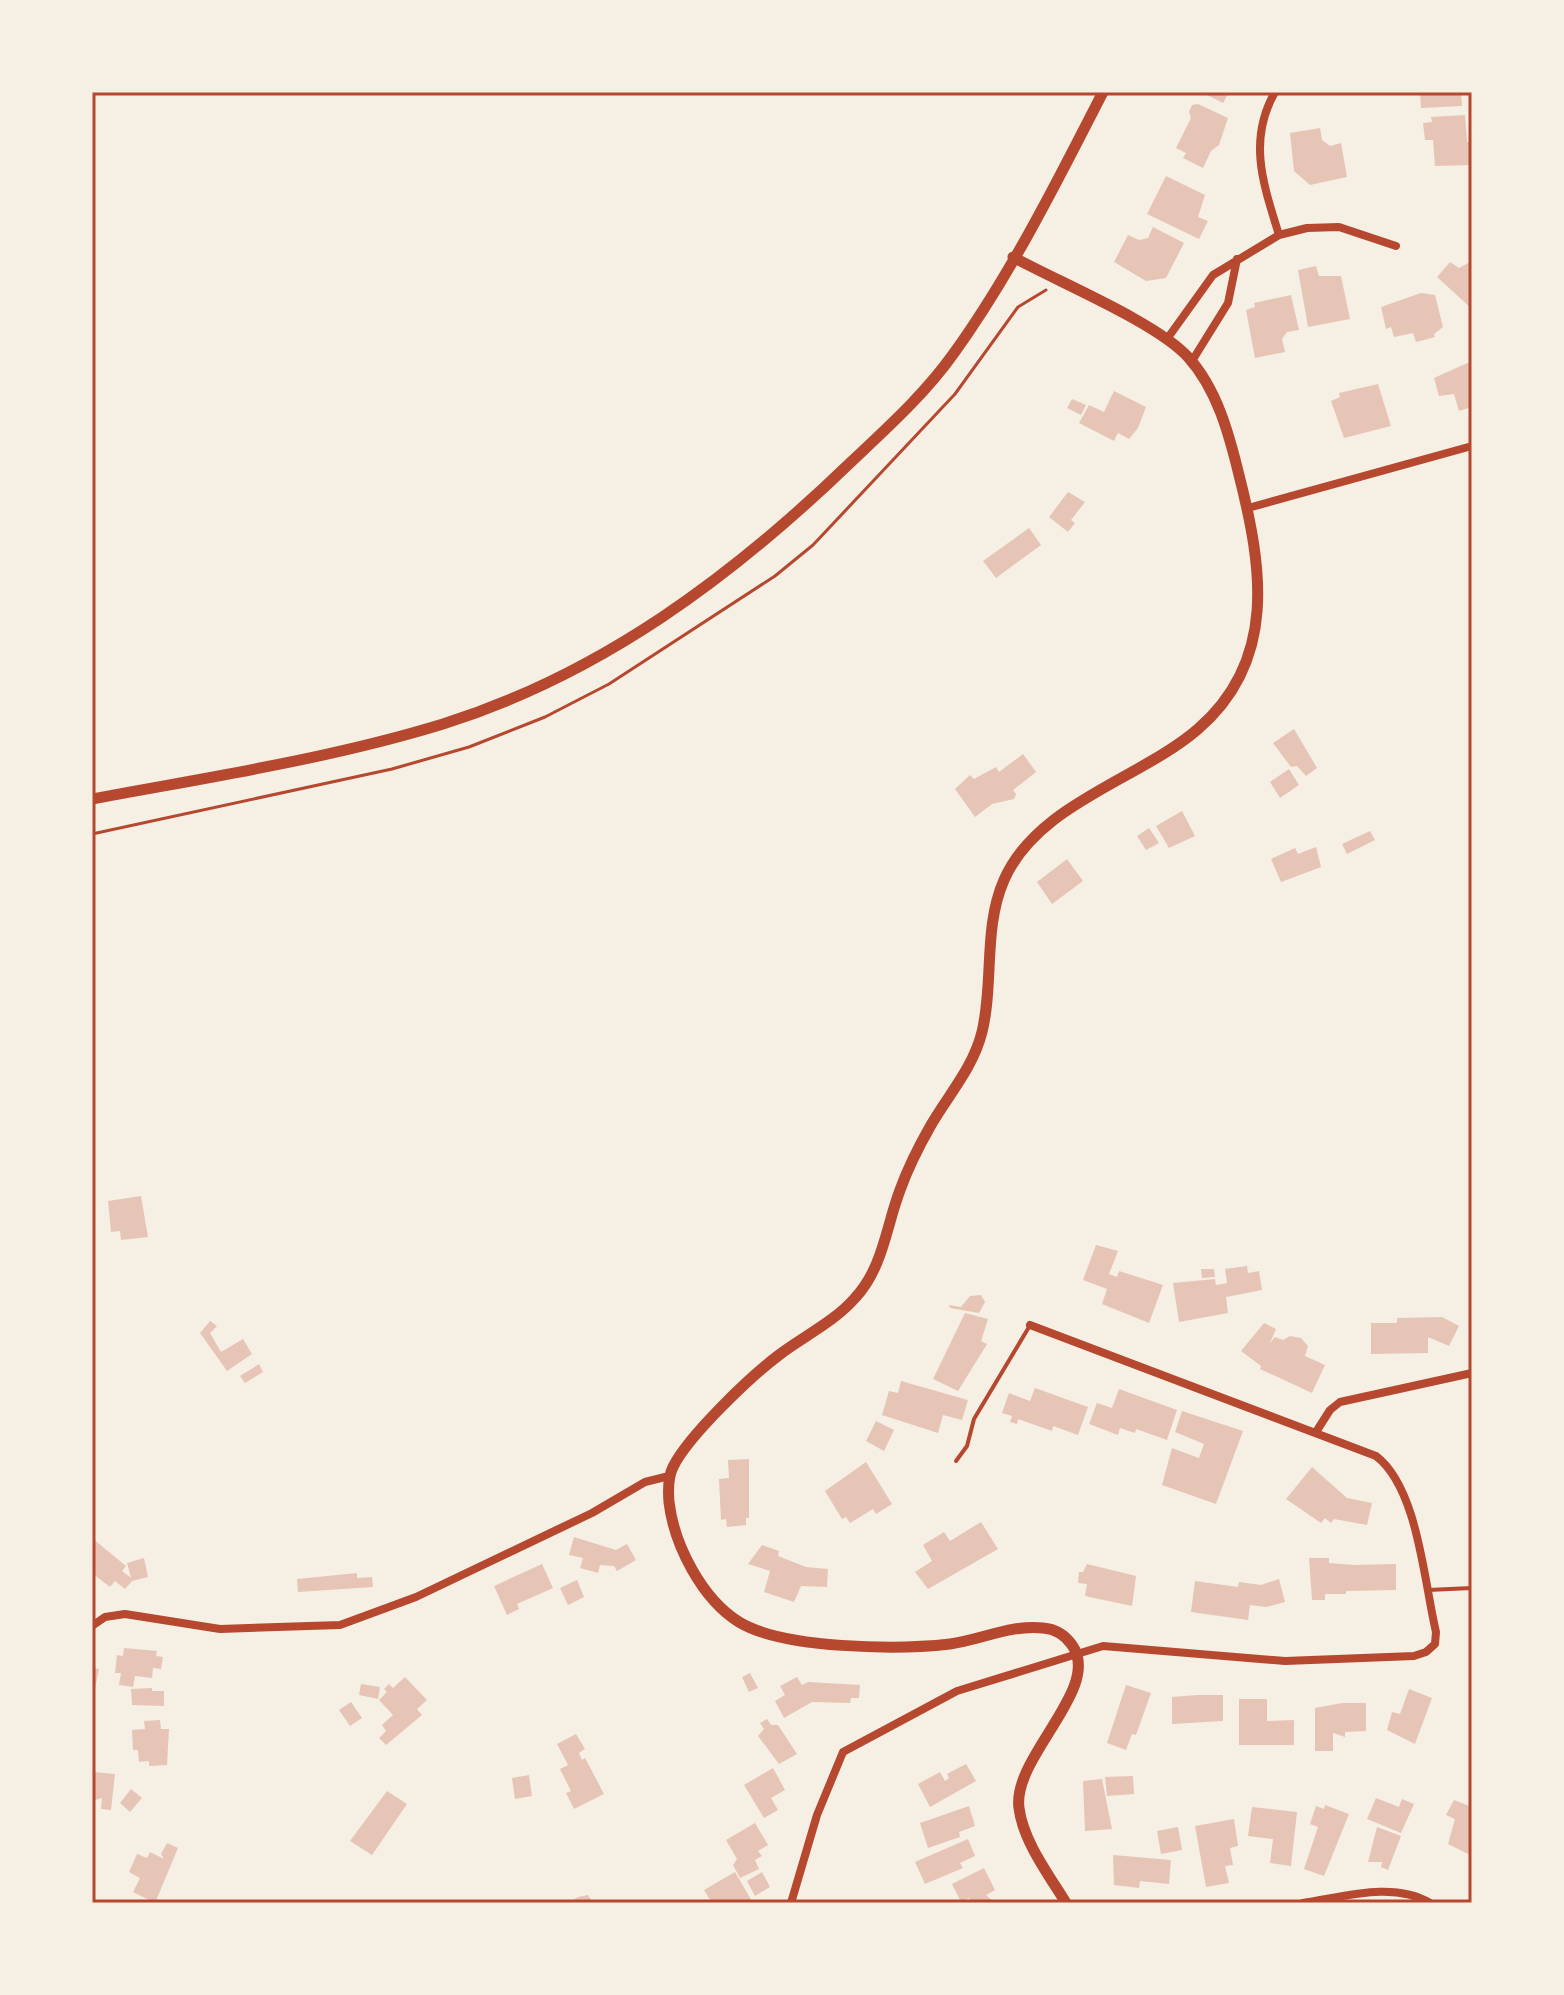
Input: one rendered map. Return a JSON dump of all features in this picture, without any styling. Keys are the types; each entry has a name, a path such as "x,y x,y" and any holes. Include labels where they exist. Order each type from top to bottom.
{"street":[{"path":"92,799 361,746 445,723 522,694 632,639 748,558 912,404 954,354 1013,257 1103,92"},
{"path":"1275,92 1260,131 1259,154 1261,177 1279,235"},
{"path":"1167,339 1213,275 1279,235 1307,228 1339,227 1396,246"},
{"path":"1013,257 1167,339 1192,361 1221,412 1248,508 1257,551 1259,598 1254,634 1235,686 1204,725 1052,821 1014,862 1004,879 995,914 980,1041 965,1074 933,1122 909,1169 874,1272 857,1297 835,1317 755,1375 687,1448 669,1476 673,1522 694,1571 724,1609 739,1622 759,1631 809,1640 902,1648 955,1643 1031,1628 1049,1628 1069,1641 1077,1653 1080,1669 1074,1689 1029,1766 1019,1798 1028,1837 1066,1903"},
{"path":"1192,361 1228,303 1237,259"},
{"path":"1248,508 1472,446"},
{"path":"791,1903 817,1815 843,1752 957,1691 1077,1653 1120,1646 1285,1661 1414,1656 1435,1644 1436,1632 1405,1497 1389,1465 1376,1456 1316,1432 1030,1325"},
{"path":"1316,1432 1330,1410 1340,1402 1472,1373"},
{"path":"93,1621 125,1614 220,1629 340,1625 416,1597 592,1513 645,1482 669,1476"},
{"path":"1303,1903 1387,1893 1411,1894 1430,1903"}],"lane":[{"path":"956,1461 967,1446 974,1419 1030,1325"},
{"path":"1426,1590 1472,1588"}],"path":[{"path":"92,834 392,769 469,747 545,717 609,684 775,576 813,545 955,394 1018,307 1061,283"}],"building":[{"path":"1201,92 1229,92 1223,103"},
{"path":"1420,92 1461,92 1462,106 1421,108"},
{"path":"1198,104 1228,118 1219,145 1211,151 1203,168 1183,158 1186,153 1176,148 1191,118 1189,112 1192,105"},
{"path":"1465,115 1467,142 1472,142 1472,165 1435,166 1433,140 1425,140 1423,123 1432,122 1431,117"},
{"path":"1320,128 1322,140 1330,146 1341,143 1347,177 1310,185 1294,171 1290,133"},
{"path":"1166,176 1205,195 1198,217 1208,221 1199,239 1147,214"},
{"path":"1153,227 1184,243 1166,278 1146,281 1114,262 1128,235 1139,240 1148,238"},
{"path":"1472,261 1472,309 1437,277 1450,262 1459,268"},
{"path":"1316,266 1319,276 1341,276 1350,319 1308,327 1298,270"},
{"path":"1421,293 1435,295 1443,327 1434,334 1435,337 1416,342 1413,333 1394,337 1391,327 1386,329 1381,307"},
{"path":"1291,295 1299,330 1287,332 1282,339 1285,352 1255,358 1246,310 1255,307 1254,303"},
{"path":"1472,361 1472,407 1459,411 1454,394 1439,396 1434,378"},
{"path":"1378,384 1391,426 1344,438 1331,401 1340,397 1339,393"},
{"path":"1114,391 1146,407 1138,428 1129,439 1118,433 1114,441 1079,423 1089,405 1104,412"},
{"path":"1072,399 1086,405 1081,415 1067,408"},
{"path":"1068,492 1085,502 1071,520 1075,523 1068,532 1049,517"},
{"path":"1029,528 1041,545 996,578 983,561"},
{"path":"1294,729 1317,768 1306,776 1297,766 1291,767 1273,743"},
{"path":"1023,754 1036,772 1013,790 1016,794 1014,799 992,804 975,817 955,789 970,775 974,779 996,767 999,772"},
{"path":"1289,769 1299,785 1280,798 1270,782"},
{"path":"1182,811 1195,836 1169,848 1156,826"},
{"path":"1149,828 1159,843 1146,850 1137,836"},
{"path":"1370,831 1375,840 1347,854 1342,844"},
{"path":"1316,847 1321,867 1281,882 1271,859 1295,848 1298,854"},
{"path":"1067,859 1083,881 1052,904 1037,882"},
{"path":"141,1196 148,1237 121,1240 120,1231 111,1232 108,1201"},
{"path":"1096,1245 1118,1251 1109,1274 1117,1277 1119,1271 1163,1285 1149,1323 1102,1304 1107,1289 1083,1280"},
{"path":"1247,1266 1248,1273 1259,1271 1262,1290 1226,1297 1228,1313 1179,1322 1173,1283 1215,1279 1216,1285 1227,1283 1225,1269"},
{"path":"1201,1269 1214,1269 1215,1277 1202,1278"},
{"path":"981,1295 985,1302 979,1313 950,1308 949,1305 961,1307 970,1296"},
{"path":"965,1313 988,1319 981,1341 987,1344 958,1391 933,1379"},
{"path":"1442,1317 1459,1326 1449,1346 1428,1337 1428,1353 1371,1354 1371,1323 1397,1323 1397,1318"},
{"path":"210,1321 217,1326 210,1333 221,1352 243,1339 252,1354 227,1371 200,1333"},
{"path":"1264,1323 1276,1329 1270,1343 1275,1337 1283,1340 1290,1336 1301,1338 1308,1346 1305,1356 1325,1365 1312,1393 1260,1369 1261,1366 1241,1351"},
{"path":"259,1364 263,1372 245,1383 240,1376"},
{"path":"901,1381 968,1400 962,1420 943,1415 938,1433 882,1415 889,1391 898,1393"},
{"path":"1035,1388 1088,1407 1078,1435 1053,1426 1052,1431 1018,1419 1017,1424 1010,1422 1012,1416 1002,1413 1009,1393 1030,1401"},
{"path":"1119,1389 1177,1410 1167,1440 1136,1429 1135,1433 1120,1428 1118,1435 1089,1424 1097,1403 1112,1408"},
{"path":"1182,1411 1243,1431 1216,1504 1162,1485 1172,1448 1199,1458 1204,1444 1175,1432"},
{"path":"876,1421 894,1430 884,1451 866,1441"},
{"path":"749,1459 749,1518 746,1518 746,1525 727,1527 726,1519 721,1520 719,1479 729,1478 728,1460"},
{"path":"866,1462 892,1504 876,1514 873,1509 850,1523 846,1517 842,1519 825,1491"},
{"path":"1312,1467 1347,1498 1372,1503 1367,1525 1334,1519 1331,1523 1325,1518 1321,1523 1286,1499"},
{"path":"981,1522 998,1549 928,1589 915,1572 932,1561 923,1545 944,1532 950,1541"},
{"path":"574,1537 616,1550 627,1544 636,1560 617,1571 614,1566 600,1565 598,1573 580,1568 583,1558 569,1555"},
{"path":"92,1538 126,1566 122,1571 131,1578 127,1563 144,1558 148,1577 132,1581 125,1589 115,1581 110,1587 92,1573"},
{"path":"762,1545 779,1551 778,1556 806,1567 828,1569 827,1587 801,1586 794,1602 764,1592 770,1571 748,1564"},
{"path":"1309,1558 1329,1558 1329,1563 1354,1565 1396,1564 1396,1590 1346,1591 1346,1594 1325,1594 1325,1600 1312,1600"},
{"path":"542,1564 553,1588 517,1604 519,1609 507,1615 494,1586"},
{"path":"1087,1564 1136,1576 1132,1606 1085,1596 1087,1584 1078,1583 1079,1572 1083,1572"},
{"path":"357,1573 357,1578 372,1577 373,1587 298,1592 297,1579"},
{"path":"1279,1579 1285,1602 1266,1607 1250,1605 1248,1620 1191,1612 1195,1581 1238,1587 1239,1582 1261,1585"},
{"path":"577,1580 584,1597 568,1605 560,1588"},
{"path":"124,1648 157,1651 156,1656 163,1657 161,1669 153,1668 152,1678 135,1676 133,1687 119,1685 121,1673 115,1673 117,1655 123,1656"},
{"path":"92,1668 99,1669 95,1689 92,1689"},
{"path":"750,1673 758,1688 749,1692 742,1677"},
{"path":"405,1677 427,1700 417,1709 422,1715 386,1745 379,1738 386,1731 382,1725 393,1715 379,1700 387,1692 384,1689 389,1684 393,1688"},
{"path":"797,1677 802,1685 808,1682 860,1685 859,1698 851,1698 850,1703 812,1702 784,1718 775,1701 785,1695 780,1686"},
{"path":"361,1684 380,1687 378,1699 359,1695"},
{"path":"1126,1685 1151,1693 1136,1735 1132,1734 1126,1750 1107,1743"},
{"path":"152,1688 152,1691 164,1691 164,1706 132,1705 131,1689"},
{"path":"1409,1689 1432,1698 1415,1744 1387,1730 1392,1712 1400,1714"},
{"path":"1223,1695 1223,1721 1172,1724 1172,1697"},
{"path":"1239,1699 1267,1699 1267,1721 1294,1720 1294,1745 1239,1745"},
{"path":"351,1702 362,1718 350,1726 339,1710"},
{"path":"1366,1703 1366,1731 1345,1732 1345,1737 1333,1733 1333,1751 1315,1751 1315,1708"},
{"path":"767,1719 771,1725 778,1725 797,1754 779,1764 758,1736 764,1729 760,1723"},
{"path":"160,1720 161,1729 169,1729 167,1765 149,1766 149,1761 139,1762 138,1750 133,1750 132,1730 145,1729 144,1721"},
{"path":"576,1734 585,1749 579,1753 582,1760 585,1758 604,1794 574,1809 566,1793 571,1791 560,1769 568,1765 557,1744"},
{"path":"966,1764 976,1781 930,1807 918,1784 940,1772 945,1781 949,1778 947,1774"},
{"path":"773,1768 785,1790 771,1798 778,1810 764,1818 744,1785"},
{"path":"94,1772 115,1774 111,1810 101,1809 102,1798 92,1801"},
{"path":"529,1775 532,1796 515,1799 512,1778"},
{"path":"1133,1776 1134,1794 1107,1796 1105,1777"},
{"path":"1102,1779 1112,1829 1085,1831 1083,1781"},
{"path":"131,1789 142,1798 130,1812 120,1803"},
{"path":"387,1791 407,1804 372,1855 350,1841"},
{"path":"1376,1798 1399,1807 1402,1799 1414,1804 1401,1833 1367,1819"},
{"path":"1454,1800 1472,1807 1472,1845 1468,1854 1448,1844 1455,1819 1446,1815"},
{"path":"1325,1805 1349,1814 1324,1876 1304,1869 1318,1827 1310,1824 1316,1806 1324,1809"},
{"path":"969,1806 975,1826 959,1832 960,1837 928,1848 920,1823"},
{"path":"1252,1807 1297,1812 1291,1866 1270,1863 1273,1839 1248,1836"},
{"path":"1234,1819 1238,1846 1230,1848 1233,1865 1225,1866 1229,1883 1206,1887 1195,1826"},
{"path":"755,1823 768,1845 758,1851 762,1856 755,1860 759,1869 740,1878 733,1865 737,1859 726,1840"},
{"path":"1178,1827 1182,1850 1161,1854 1157,1831"},
{"path":"1377,1827 1401,1836 1388,1870 1381,1867 1382,1862 1368,1862"},
{"path":"968,1839 975,1856 960,1863 963,1868 925,1884 915,1862"},
{"path":"167,1843 178,1848 155,1903 133,1892 140,1878 129,1872 137,1854 147,1858 150,1852 164,1859 161,1854"},
{"path":"1113,1855 1171,1860 1169,1884 1140,1881 1139,1888 1114,1885"},
{"path":"984,1868 995,1890 986,1895 995,1903 972,1903 969,1898 961,1902 952,1884"},
{"path":"735,1872 753,1903 712,1903 704,1890"},
{"path":"762,1872 770,1887 755,1896 747,1881"},
{"path":"588,1895 593,1903 568,1903 578,1897"}]}
